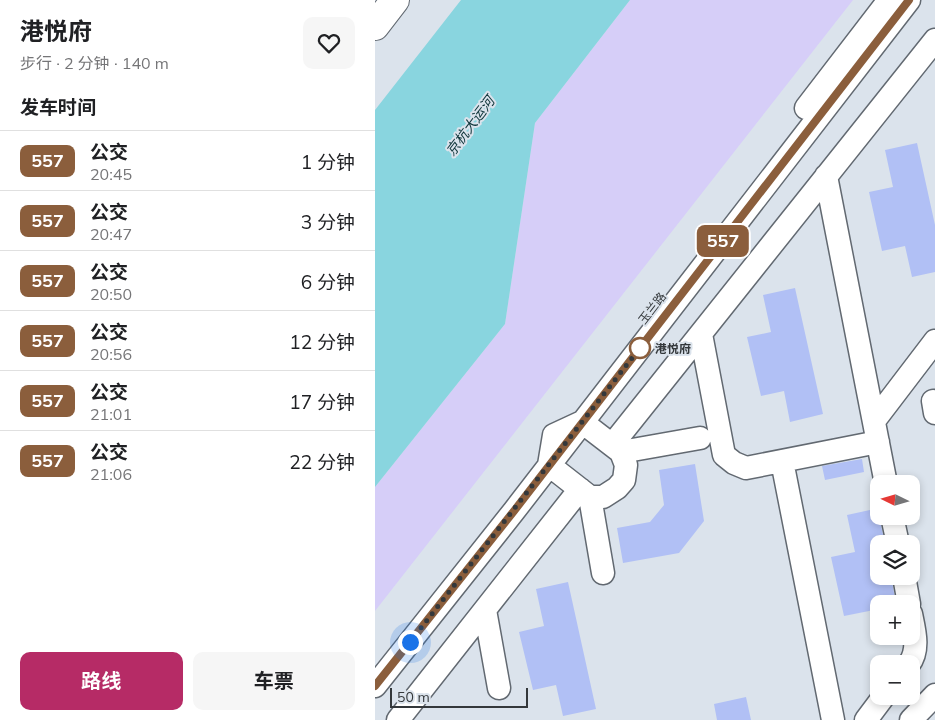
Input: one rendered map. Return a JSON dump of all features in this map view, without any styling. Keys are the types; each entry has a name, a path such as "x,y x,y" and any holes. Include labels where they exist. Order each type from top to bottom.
{"main road":[{"path":"375,26 395,0"}],"street":[{"name":"玉兰路","path":"375,661 499,507 889,0"},
{"name":"玉兰路","path":"375,686 549,465 909,0"},
{"path":"616,448 701,334 935,40"},
{"path":"826,176 884,475"},
{"path":"701,334 725,455 734,463 746,468 782,460 876,432 935,341"},
{"path":"582,422 616,448 626,465 624,480 617,488 603,497 585,493 549,465 554,435 582,422"},
{"path":"616,448 700,438"},
{"path":"782,460 833,720"},
{"path":"585,493 603,573"},
{"path":"398,720 485,610 585,493"},
{"path":"485,610 499,688"},
{"path":"911,720 935,695"},
{"path":"866,720 877,705"}],"shaded area":[{"path":"630,0 853,0 375,611 375,487 505,324 535,123"}],"water":[{"name":"京杭大运河","path":"461,0 630,0 535,123 505,324 375,487 375,110"}],"building":[{"path":"917,143 935,225 935,272 912,277 905,246 882,251 869,192 893,187 885,150"},
{"path":"795,288 823,414 790,422 784,391 761,396 747,337 771,332 763,295"},
{"path":"862,459 864,472 825,480 822,466"},
{"path":"695,464 704,521 679,553 623,563 617,528 650,522 664,505 659,470"},
{"path":"870,510 870,525 881,525 883,535 870,535 870,585 893,585 894,595 870,595 870,611 844,616 831,557 855,552 847,515"},
{"path":"568,582 596,709 563,716 556,685 533,690 519,632 544,626 536,589"},
{"path":"746,697 751,720 717,720 714,704"}],"bus line":[{"name":"557","path":"375,686 514,511 909,0"}],"place":[{"name":"港悦府","path":"640,348"}],"route":[{"path":"410,642 643,344 640,348"}]}
